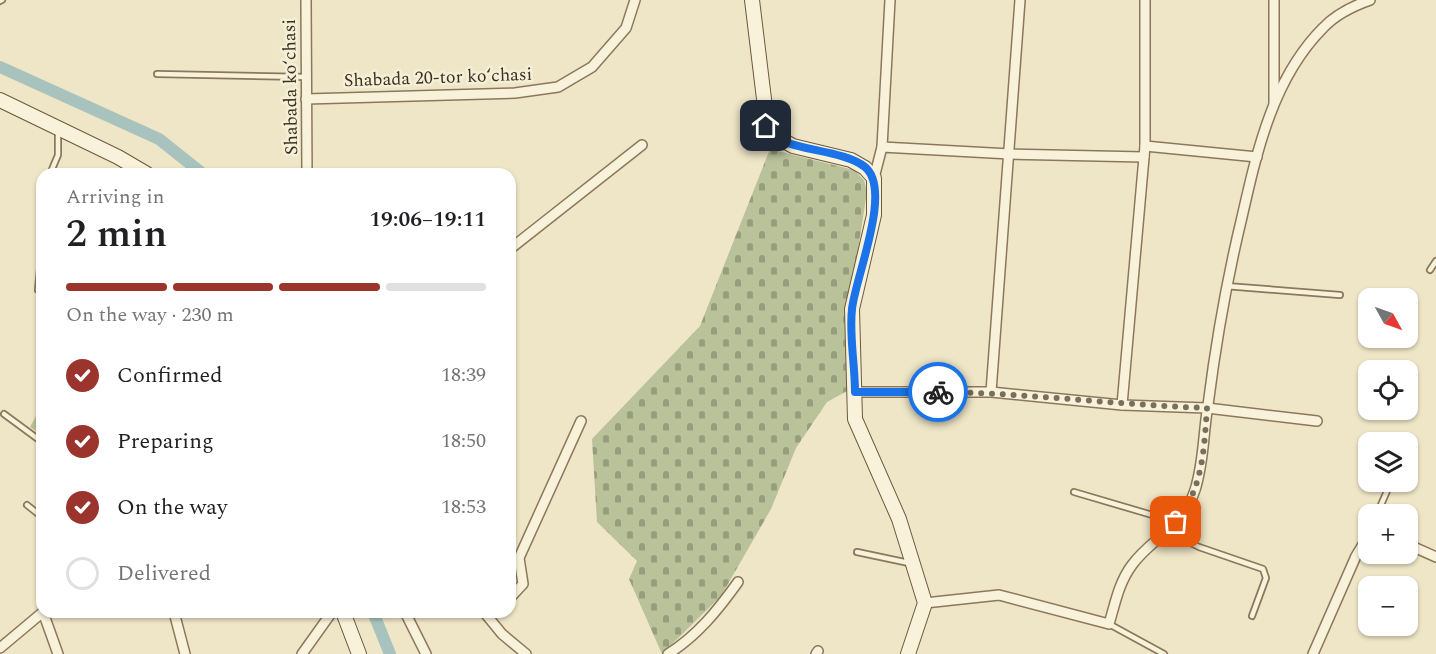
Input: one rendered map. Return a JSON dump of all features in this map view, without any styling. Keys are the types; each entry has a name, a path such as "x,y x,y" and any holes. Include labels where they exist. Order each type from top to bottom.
{"street":[{"name":"Shabada koʻchasi","path":"306,0 307,168"},
{"name":"Shabada 20-tor koʻchasi","path":"306,99 515,93 558,87 592,67 626,28 635,0"},
{"path":"752,0 768,132 792,146 851,160 865,168 874,178"},
{"path":"890,0 882,147 874,178 874,215 852,309 855,418 899,519 915,564 925,603 908,654"},
{"path":"991,392 1011,154 1020,0"},
{"path":"1122,405 1145,146 1145,0"},
{"path":"1274,0 1274,106"},
{"path":"925,603 999,595 1109,624 1119,588 1132,564 1168,532 1186,510 1195,491 1203,459 1207,408 1226,286 1257,157 1274,106 1304,51 1324,26 1354,6 1370,0"},
{"path":"0,102 137,168"},
{"path":"516,244 642,145"},
{"path":"1145,146 1257,157"},
{"path":"882,147 1011,154 1144,157"},
{"path":"855,392 991,392 1122,405 1207,408 1317,421"},
{"path":"516,592 523,584 519,558 581,421"},
{"path":"1418,549 1436,557"},
{"path":"1313,654 1358,553"},
{"path":"668,654 699,630 721,606 738,582"},
{"path":"0,648 36,618"},
{"path":"45,618 58,654"},
{"path":"176,618 185,654"},
{"path":"302,654 328,618"},
{"path":"345,618 359,654"},
{"path":"408,618 426,654"},
{"path":"493,618 502,634 526,654"}],"lane":[{"path":"157,74 306,77"},
{"path":"52,168 57,155 58,128"},
{"path":"1430,270 1436,261"},
{"path":"1226,286 1340,295"},
{"path":"4,414 36,438"},
{"path":"1074,492 1176,522"},
{"path":"27,505 36,513"},
{"path":"1168,532 1198,547 1263,568 1266,578 1252,616"},
{"path":"857,552 915,564"},
{"path":"1109,624 1164,654"}],"green space":[{"path":"770,149 854,170 864,180 867,192 849,307 849,390 827,402 796,448 771,509 721,596 662,654 629,579 637,561 597,522 592,439 700,326"},
{"path":"36,416 36,431 30,427"}],"waterway":[{"path":"0,67 159,139 195,168"},
{"path":"375,618 390,654"}],"way so far":[{"path":"938,392 991,392 1122,405 1207,408 1203,459 1195,491 1186,510 1176,522"}],"route":[{"path":"766,126 772,136 792,146 851,160 865,168 874,178 874,215 852,309 855,392 938,392"}]}
